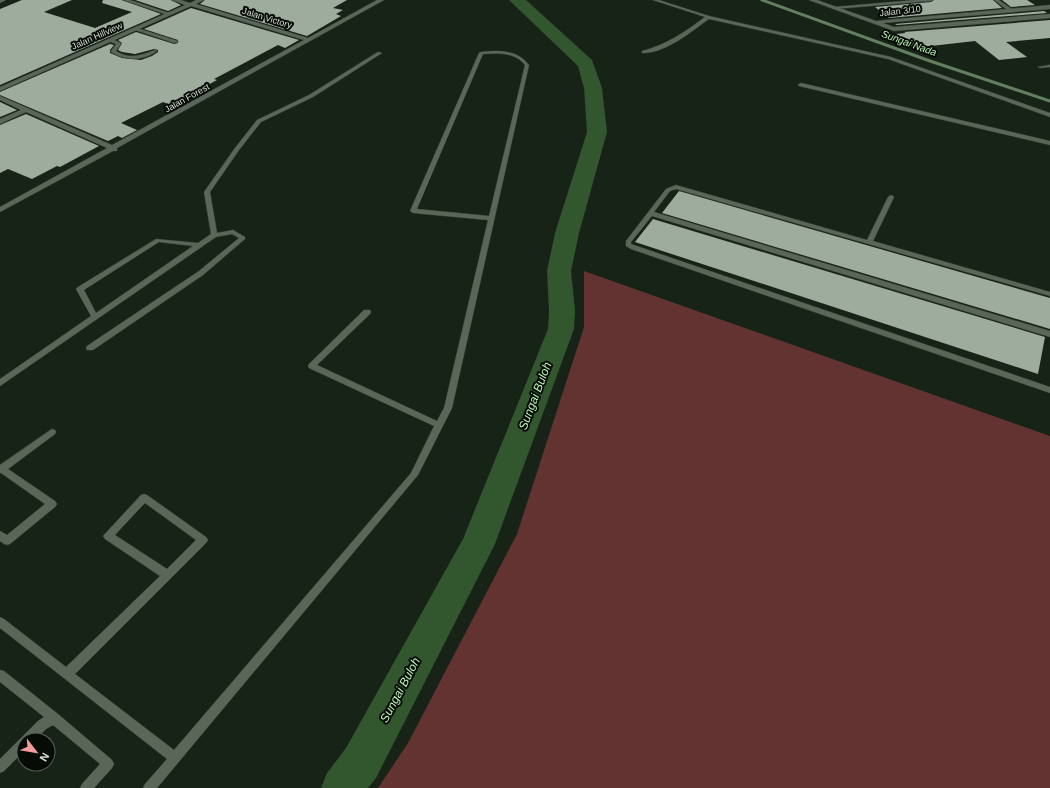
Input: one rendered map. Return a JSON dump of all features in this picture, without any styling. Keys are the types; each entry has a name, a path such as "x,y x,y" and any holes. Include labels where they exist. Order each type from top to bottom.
{"street":[{"name":"Jalan Victory","path":"175,0 309,40"},
{"name":"Jalan Hillview","path":"0,89 201,0"},
{"name":"Jalan Forest","path":"0,210 381,0"},
{"path":"812,0 876,22"},
{"path":"1040,0 1050,7"},
{"name":"Jalan 3/10","path":"876,22 1050,7"},
{"name":"Jalan 3/10","path":"876,22 889,28 898,29 1050,16"},
{"path":"0,98 114,148"},
{"path":"0,122 26,110"}],"lane":[{"path":"125,0 170,14"},
{"path":"655,0 708,17 889,58 1050,115"},
{"path":"834,8 931,0"},
{"path":"996,0 1011,10"},
{"path":"644,52 659,49 676,40 708,17"},
{"path":"136,29 176,42"},
{"path":"110,40 119,44 113,51 128,58 141,57 155,51"},
{"path":"214,235 207,192 237,149 259,121 312,96 380,52"},
{"path":"149,788 414,475 448,408 492,218 527,65 520,57 509,54 481,53 413,211 492,218"},
{"path":"1040,67 1050,66"},
{"path":"801,85 1050,143"},
{"path":"1050,294 676,187 668,190 628,240 628,245 630,247 1050,390"},
{"path":"869,242 891,197"},
{"path":"650,213 1050,334"},
{"path":"0,383 214,235 233,232 243,238 201,273 90,348"},
{"path":"95,317 80,290 158,240 200,245"},
{"path":"367,312 312,366 440,425"},
{"path":"0,535 7,541 52,504 1,470 52,432"},
{"path":"67,674 203,540 144,498 108,536 167,575"},
{"path":"0,622 174,758"},
{"path":"0,675 108,764 86,788"},
{"path":"35,732 42,725 54,718"},
{"path":"0,767 16,751"}],"shaded area":[{"path":"584,271 1050,436 1050,788 378,788 408,743 517,534 584,327"}],"building":[{"path":"22,0 72,0 44,12 95,28 132,12 102,3 103,0 122,0 161,14 0,85 0,9"},
{"path":"135,0 171,0 181,5 168,11"},
{"path":"205,0 347,0 333,8 343,10 336,14 341,16 307,36 200,4"},
{"path":"934,0 993,0 1002,8 889,18 875,7 931,2"},
{"path":"1002,0 1027,0 1035,5 1011,7"},
{"path":"191,8 299,40 285,48 278,45 214,79 217,80 171,105 163,102 121,123 137,130 122,138 118,136 108,141 0,95 0,92 110,44 114,45 110,50 110,53 122,58 141,60 152,56 158,52 158,50 154,49 135,54 122,52 118,50 122,43 118,40 136,32 174,44 178,43 178,40 144,29"},
{"path":"1044,11 1047,13 895,24"},
{"path":"1050,20 1050,38 1006,42 1027,57 999,60 975,41 913,48 896,34 906,33 904,32"},
{"path":"0,102 17,110 0,117"},
{"path":"26,114 99,146 60,167 57,166 32,179 8,169 0,173 0,125"},
{"path":"679,191 1050,298 1050,329 662,213"},
{"path":"653,219 1045,337 1038,374 635,242"}],"waterway":[{"name":"Sungai Buloh","path":"342,788 361,763 478,544 561,329 562,311 559,271 567,233 597,132 593,88 586,64 517,0"},
{"name":"Sungai Nada","path":"762,0 930,61 1050,101"}]}
